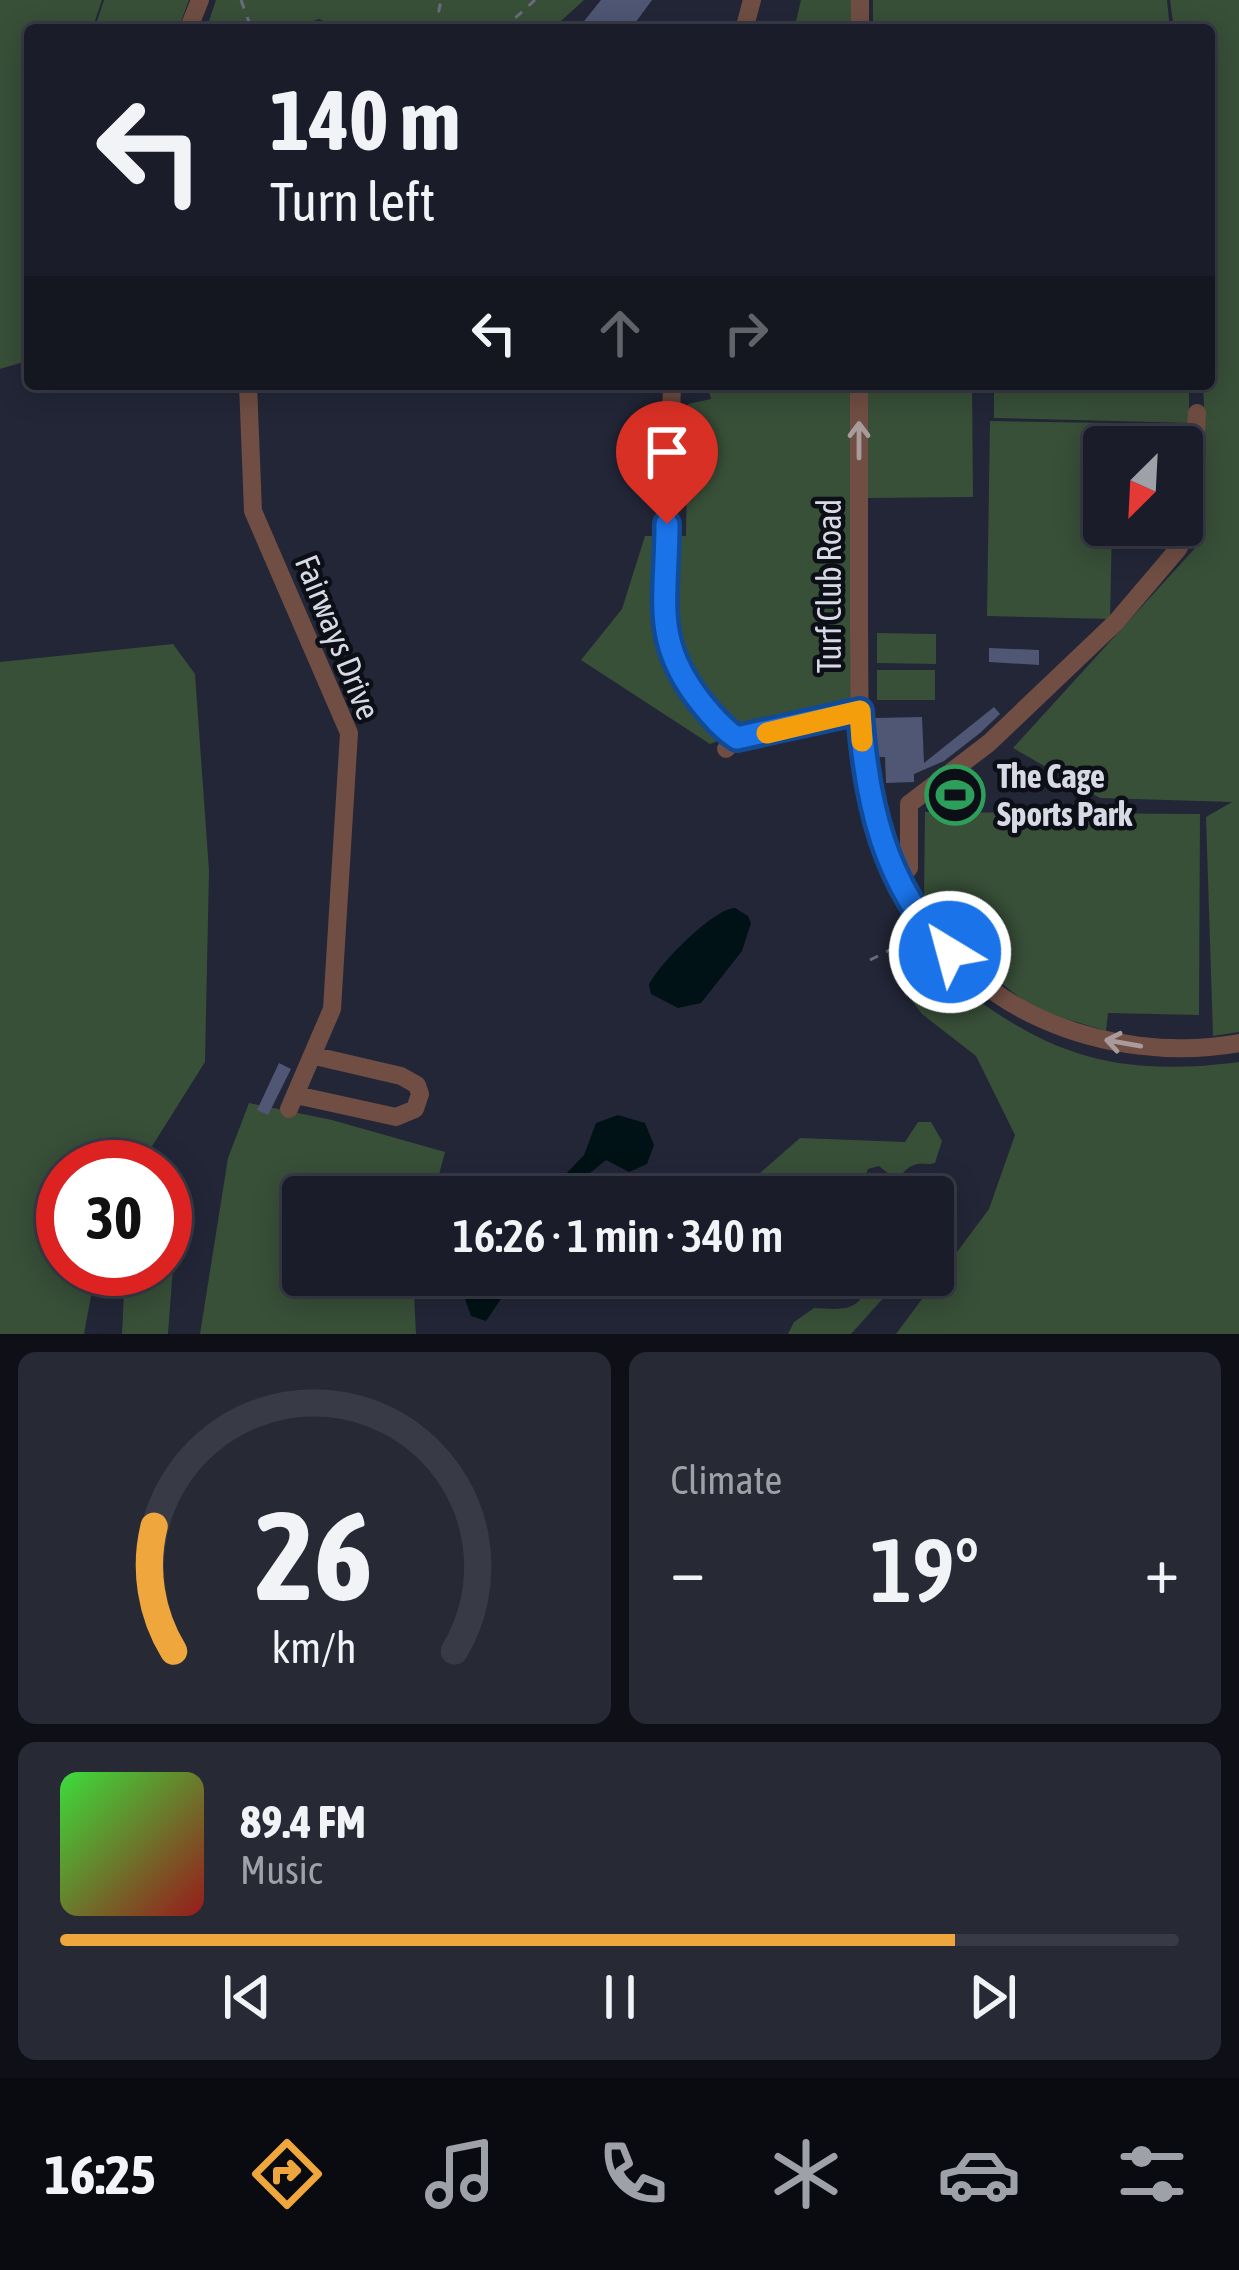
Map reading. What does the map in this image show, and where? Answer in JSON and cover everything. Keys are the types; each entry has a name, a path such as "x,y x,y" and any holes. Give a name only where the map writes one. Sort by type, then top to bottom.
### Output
{"street":[{"name":"Fairways Drive","path":"248,390 254,511 349,733 332,1009 292,1102 396,1117 412,1112 418,1101 417,1085 401,1076 315,1056"},
{"path":"672,390 664,633 673,664 731,744 860,711"},
{"name":"Turf Club Road","path":"859,390 860,711 870,809 899,879 928,931 1019,1010 1063,1029 1144,1046 1239,1043"},
{"path":"899,879 909,868 907,815 912,800 989,743 1116,622 1178,549 1191,521 1197,412"}],"path":[{"path":"509,24 535,0"},
{"path":"870,960 928,931"}],"green space":[{"path":"0,0 102,0 94,24 24,24 24,362 0,369"},
{"path":"104,0 189,0 180,24 96,24"},
{"path":"216,0 584,0 558,24 330,24 319,19 304,24 208,24"},
{"path":"801,0 854,0 852,24 795,24"},
{"path":"873,0 1167,0 1169,24 873,24"},
{"path":"1170,0 1239,0 1239,1032 1213,1036 1206,817 1232,802 1100,798 1013,748 1196,546 1203,546 1203,390 1215,390 1215,24 1173,24"},
{"path":"709,390 850,390 854,706 710,744 581,660 622,609 645,536 686,536 688,404 711,399"},
{"path":"866,390 972,390 973,497 867,498"},
{"path":"994,390 1189,390 1189,423 994,418"},
{"path":"990,421 1113,423 1083,426 1083,546 1112,546 1110,619 987,616"},
{"path":"877,633 936,634 936,664 877,663"},
{"path":"173,644 195,674 209,871 205,1062 156,1140 36,1140 36,1296 91,1296 84,1334 0,1334 0,662"},
{"path":"877,670 935,670 935,700 877,700"},
{"path":"925,812 1200,814 1199,1015 1108,1013 1106,1031 1034,1009 963,953 924,896"},
{"path":"918,954 994,1012 1065,1049 1142,1066 1239,1062 1239,1334 896,1334 924,1296 954,1296 954,1256 989,1209 1015,1135 976,1056 922,1014 896,980"},
{"path":"249,1103 332,1120 445,1152 439,1176 282,1176 282,1296 414,1296 416,1334 200,1334 228,1158"},
{"path":"918,1122 931,1122 942,1141 935,1163 911,1166 898,1176 879,1166 868,1169 865,1176 756,1176 800,1138 905,1142"},
{"path":"124,1296 171,1296 168,1334 122,1334"},
{"path":"862,1296 885,1296 851,1334 788,1334 794,1322 814,1308 844,1308"}],"shaded area":[{"path":"735,908 751,923 742,951 701,1003 678,1008 651,994 654,976 675,952 714,917"},
{"path":"618,1115 645,1123 654,1145 647,1164 629,1172 606,1160 588,1176 564,1176 584,1155 596,1123"},
{"path":"464,1296 503,1296 486,1321 471,1316"}],"building":[{"path":"601,0 652,0 634,24 582,24"},
{"path":"989,648 1039,650 1039,665 989,662"},
{"path":"994,707 1000,714 944,761 914,774 914,782 886,783 885,757 876,757 875,718 922,717 924,763"},
{"path":"279,1063 291,1069 268,1115 257,1110"}],"slow traffic":[{"path":"767,733 860,711 862,741"}],"place":[{"name":"The Cage Sports Park","path":"955,795"}],"route":[{"path":"667,524 664,633 673,664 732,737 757,736 860,711 866,787 878,833 928,931 950,952"}]}
